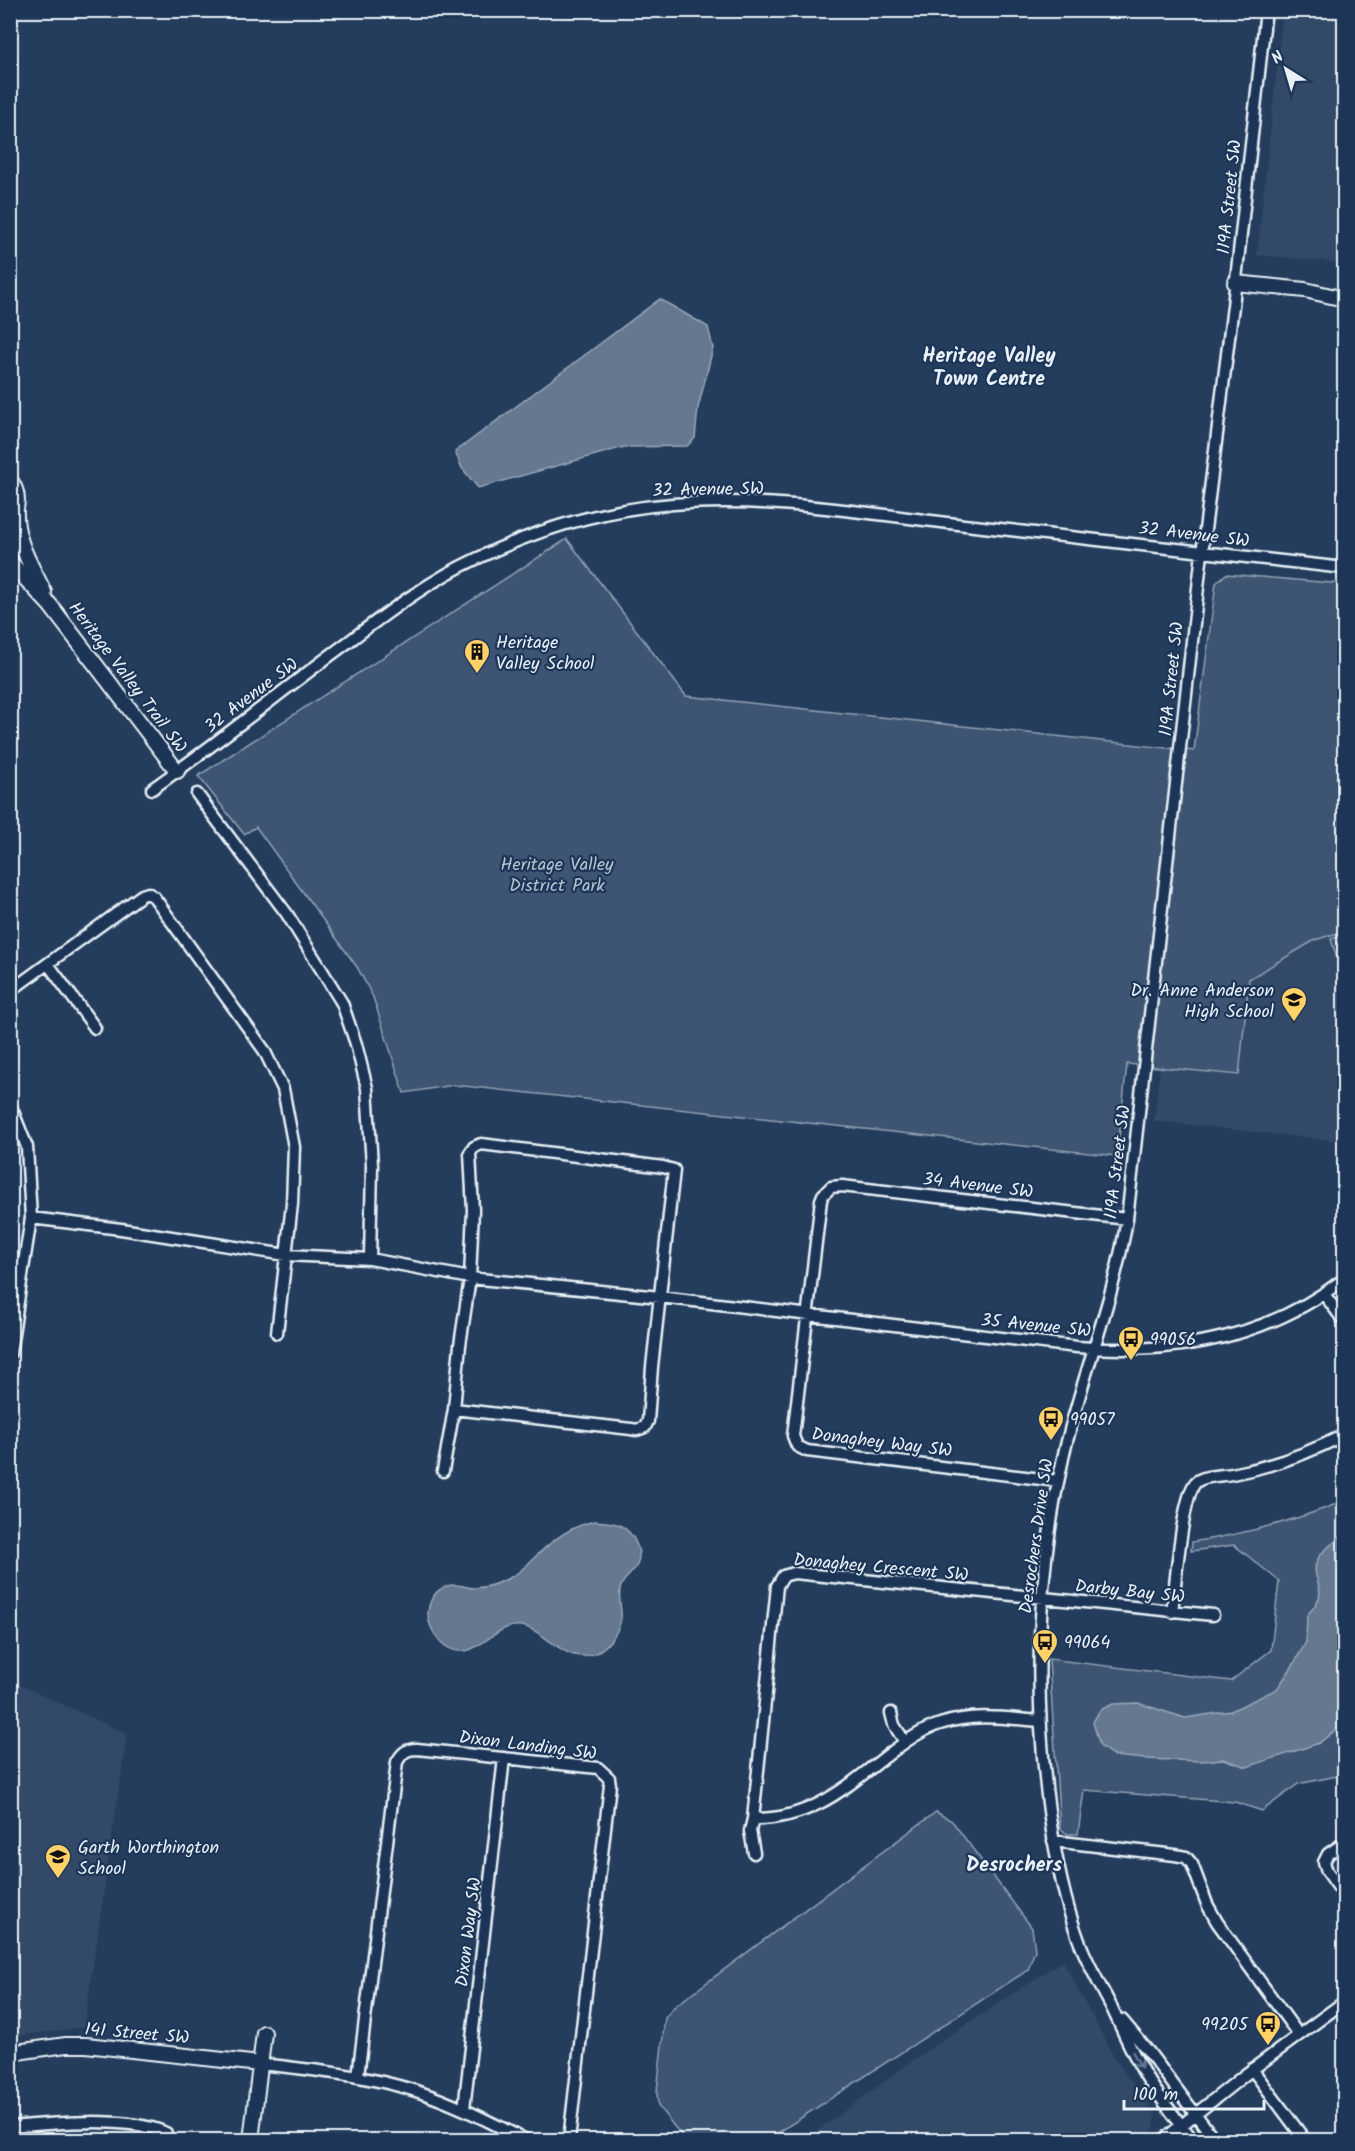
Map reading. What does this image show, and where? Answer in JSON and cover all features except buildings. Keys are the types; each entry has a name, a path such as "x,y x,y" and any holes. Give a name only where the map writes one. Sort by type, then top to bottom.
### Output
{"main road":[{"path":"1235,283 1305,291 1344,299"},
{"path":"1305,291 1344,290"},
{"name":"Heritage Valley Trail SW","path":"10,480 16,489 14,513 20,539 50,605"},
{"name":"Heritage Valley Trail SW","path":"10,562 50,605 177,771"},
{"path":"251,2140 264,2033"},
{"name":"141 Street SW","path":"10,2053 66,2045 86,2045 260,2064"}],"street":[{"name":"119A Street SW","path":"1093,1348 1119,1260 1127,1219 1266,10"},
{"name":"32 Avenue SW","path":"152,789 389,612 449,573 477,558 520,540 597,515 694,502 785,505 1344,568"},
{"path":"197,794 287,914 342,1003 356,1044 367,1088 372,1165 370,1259"},
{"path":"10,991 142,895 148,893 154,897 264,1050 283,1089 294,1147 292,1203 277,1333"},
{"path":"48,964 95,1028"},
{"path":"10,1104 27,1147 30,1218 10,1353"},
{"path":"443,1471 454,1409 460,1345 471,1278 473,1210 470,1153 474,1147 481,1144 674,1170 648,1421 645,1427 631,1429 454,1409"},
{"name":"34 Avenue SW","path":"808,1316 821,1200 831,1187 842,1186 1127,1219"},
{"name":"35 Avenue SW","path":"30,1218 121,1229 286,1255 370,1259 471,1278 660,1297 808,1316 1123,1350 1169,1348 1224,1337 1277,1319 1324,1294 1344,1279"},
{"path":"1324,1294 1344,1321"},
{"name":"Donaghey Way SW","path":"808,1316 793,1437 797,1446 802,1449 1058,1481"},
{"name":"Desrochers Drive SW","path":"1093,1348 1058,1481 1042,1599 1039,1721 1053,1841 1061,1880 1078,1938 1091,1969 1147,2077 1193,2140"},
{"path":"1172,1612 1185,1516 1190,1493 1195,1483 1204,1479 1245,1472 1293,1457 1344,1435"},
{"name":"Donaghey Crescent SW","path":"754,1853 750,1831 777,1586 783,1576 795,1573 1042,1599"},
{"name":"Darby Bay SW","path":"1042,1599 1213,1615"},
{"path":"891,1713 894,1725 906,1742"},
{"path":"753,1819 785,1817 819,1804 844,1789 906,1742 926,1730 950,1721 990,1716 1039,1721"},
{"name":"Dixon Landing SW","path":"358,2076 397,1762 405,1751 411,1749 598,1768 609,1778 610,1785 569,2140"},
{"name":"Dixon Way SW","path":"464,2109 504,1758"},
{"path":"1053,1841 1182,1856 1188,1859 1217,1922 1298,2034"},
{"path":"1344,1843 1328,1854 1324,1862 1327,1871 1344,1895"},
{"path":"1163,2140 1252,2069 1344,2002"},
{"name":"Desrochers Drive SW","path":"1111,2008 1148,2051 1215,2140"},
{"path":"260,2064 358,2076 416,2091 464,2109 526,2140"},
{"path":"1252,2069 1305,2140"},
{"path":"10,2127 55,2122 113,2124 156,2129 166,2133 167,2140"}],"shaded area":[{"path":"1283,11 1344,11 1344,263 1257,255"},
{"path":"660,299 708,327 713,348 698,408 695,438 687,446 624,447 478,488 462,468 455,452"},
{"name":"Dr. Anne Anderson High School","path":"1344,931 1344,1149 1338,1141 1154,1121 1160,1067 1239,1074 1249,979 1315,940"},
{"path":"595,1521 615,1524 626,1529 636,1543 639,1554 637,1565 621,1586 620,1624 614,1637 604,1647 586,1656 577,1656 562,1650 534,1630 514,1626 504,1629 466,1651 455,1651 444,1645 438,1638 431,1626 428,1613 433,1597 440,1589 450,1585 479,1588 504,1580 520,1572 543,1549 563,1534"},
{"path":"1344,1535 1344,1719 1341,1726 1319,1743 1247,1767 1223,1759 1203,1761 1114,1756 1100,1746 1093,1722 1100,1710 1113,1704 1138,1703 1185,1718 1231,1711 1277,1689 1306,1642 1307,1615 1319,1597 1320,1590 1315,1572 1319,1557"},
{"name":"Garth Worthington School","path":"11,1681 127,1734 84,2027 11,2037"},
{"path":"1063,1961 1115,2059 1155,2114 1154,2129 1139,2140 805,2140 926,2051"}],"green space":[{"name":"Heritage Valley District Park","path":"567,539 686,696 1194,751 1216,583 1226,574 1344,584 1344,931 1315,940 1249,979 1239,1075 1127,1064 1117,1156 454,1085 404,1093 373,997 357,967 256,827 244,834 198,776"},
{"path":"1344,935 1344,974 1342,975 1331,939"},
{"path":"1344,1501 1344,1769 1337,1776 1298,1784 1262,1811 1235,1802 1084,1790 1078,1834 1067,1834 1060,1828 1049,1659 1231,1681 1271,1650 1279,1581 1234,1545 1191,1551 1192,1542 1270,1526"},
{"path":"936,1812 952,1821 1032,1928 1035,1950 1028,1970 767,2140 685,2140 658,2106 657,2091 665,2018 674,2007"}],"place":[{"name":"Heritage Valley School","path":"477,675"},
{"name":"Dr. Anne Anderson High School","path":"1294,1023"},
{"name":"99056","path":"1131,1362"},
{"name":"99057","path":"1051,1442"},
{"name":"99064","path":"1045,1665"},
{"name":"Garth Worthington School","path":"58,1880"},
{"name":"99205","path":"1268,2047"}],"district":[{"name":"Heritage Valley Town Centre","path":"989,366"},
{"name":"Desrochers","path":"1014,1864"}]}
